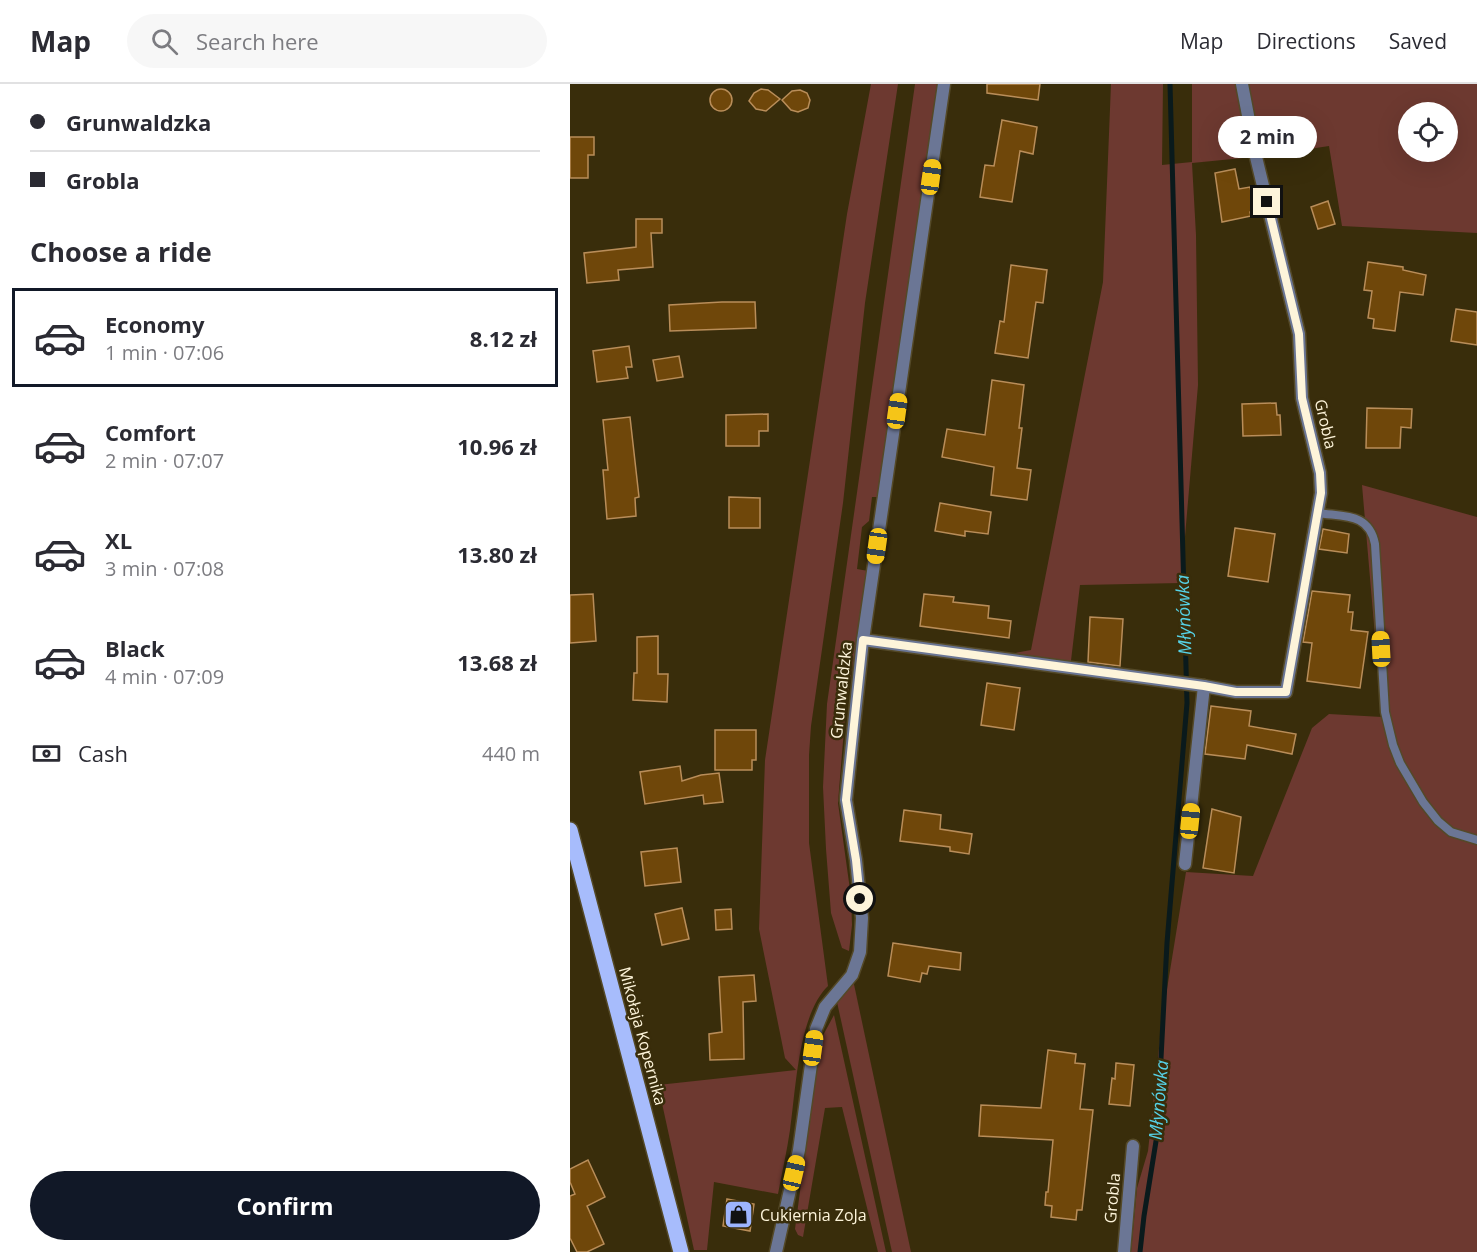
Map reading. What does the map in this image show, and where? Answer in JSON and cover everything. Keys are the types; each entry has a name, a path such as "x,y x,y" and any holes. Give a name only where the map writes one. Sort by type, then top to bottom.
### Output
{"main road":[{"name":"Mikołaja Kopernika","path":"570,830 681,1252"}],"street":[{"name":"Grunwaldzka","path":"776,1252 799,1150 816,1029 825,1007 852,975 860,952 862,918 856,860 846,800 863,640 945,84"},
{"name":"Grobla","path":"863,640 1236,692 1286,692 1318,513 1321,493 1320,473 1302,398 1299,334 1256,157 1242,84"},
{"path":"1185,864 1204,686"},
{"name":"Grobla","path":"1124,1252 1133,1146"}],"lane":[{"path":"1318,513 1349,517 1366,523 1370,528 1375,544 1385,712 1393,745 1400,763 1423,802 1438,821 1451,832 1477,840"}],"shaded area":[{"path":"871,84 898,84 865,303 843,503 811,726 809,755 809,843 828,986 810,1015 804,1034 789,1138 778,1194 714,1182 707,1250 694,1250 658,1085 796,1070 785,1058 759,929 765,760 847,214"},
{"path":"915,84 937,84 878,497 872,497 869,521 862,527 857,569 868,571 846,705 838,803 851,897 852,925 849,951 842,948 831,913 823,787 827,704"},
{"path":"1111,84 1163,84 1162,165 1192,162 1192,84 1237,84 1253,157 1192,163 1196,235 1198,385 1181,583 1080,585 1070,669 988,658 1031,650 1103,282"},
{"path":"1242,84 1477,84 1477,233 1342,226 1329,146 1256,157"},
{"path":"1362,485 1477,517 1477,1252 1131,1252 1137,1188 1148,1151 1162,1020 1186,872 1253,876 1312,728 1329,714 1382,717"},
{"path":"852,975 911,1252 892,1252 835,993"},
{"path":"834,1015 886,1252 878,1252 842,1107 825,1108 803,1237 798,1235 795,1229 820,1041"}],"building":[{"path":"987,84 1040,84 1038,100 987,93"},
{"path":"721,89 729,92 732,100 729,108 721,111 713,108 710,100 713,92"},
{"path":"761,89 768,90 780,99 766,111 756,109 749,101 754,93"},
{"path":"800,90 807,93 810,100 808,108 798,112 791,110 782,100 792,91"},
{"path":"1002,120 1037,127 1033,154 1020,151 1012,202 980,197 985,165 994,166"},
{"path":"570,137 594,137 594,155 588,155 588,178 570,178"},
{"path":"1235,169 1239,189 1250,187 1256,211 1250,212 1251,216 1222,222 1215,173"},
{"path":"1328,201 1335,224 1318,229 1311,207"},
{"path":"636,219 662,219 662,233 651,233 653,267 618,270 619,280 587,283 584,253 636,247"},
{"path":"1368,262 1403,267 1403,270 1426,275 1423,295 1400,292 1395,331 1373,328 1374,319 1368,318 1372,291 1364,290"},
{"path":"1011,265 1047,270 1043,303 1036,302 1028,358 995,353 1000,321 1004,322"},
{"path":"755,302 756,328 670,331 669,305"},
{"path":"1456,309 1477,312 1477,345 1451,341"},
{"path":"629,346 632,367 626,367 628,378 597,382 593,351"},
{"path":"679,356 683,377 657,381 653,360"},
{"path":"992,380 1024,385 1017,468 1031,470 1027,500 991,495 994,467 942,457 947,429 985,435"},
{"path":"1276,403 1277,415 1280,415 1281,435 1243,436 1242,404"},
{"path":"1367,408 1412,409 1411,428 1401,427 1400,448 1366,448"},
{"path":"768,414 768,431 759,431 759,446 726,446 726,415"},
{"path":"630,417 639,497 635,498 636,516 607,519 603,470 608,470 603,420"},
{"path":"729,497 760,498 760,528 729,528"},
{"path":"940,503 991,512 988,534 965,531 965,536 935,531"},
{"path":"1235,528 1275,534 1268,582 1228,576"},
{"path":"1323,529 1349,534 1347,553 1319,549"},
{"path":"1312,591 1350,595 1348,612 1353,612 1351,630 1368,632 1360,688 1307,681 1312,643 1303,642"},
{"path":"593,594 596,641 570,643 570,595"},
{"path":"924,594 954,597 953,602 989,606 988,618 1011,621 1009,638 920,626"},
{"path":"1090,617 1123,619 1120,666 1088,662"},
{"path":"658,636 658,674 668,674 667,702 633,700 634,673 637,673 637,637"},
{"path":"987,683 1020,688 1014,730 981,725"},
{"path":"1211,706 1251,711 1249,726 1296,734 1292,754 1247,745 1245,759 1205,754"},
{"path":"715,730 756,730 756,760 752,760 752,770 715,770"},
{"path":"680,766 682,781 701,775 719,773 723,802 704,804 703,795 645,804 640,772"},
{"path":"1212,809 1241,817 1234,873 1203,868"},
{"path":"904,810 941,815 940,829 972,834 969,854 950,851 950,847 900,841"},
{"path":"677,848 681,882 645,886 641,852"},
{"path":"682,908 689,939 662,945 655,914"},
{"path":"731,909 732,929 716,930 715,910"},
{"path":"893,943 961,953 960,970 929,966 927,974 922,973 920,982 888,976"},
{"path":"754,975 756,1001 743,1002 744,1059 710,1060 709,1034 722,1032 719,977"},
{"path":"1048,1050 1076,1054 1075,1063 1085,1064 1080,1109 1093,1110 1082,1210 1077,1210 1076,1220 1051,1217 1052,1206 1045,1205 1053,1140 979,1136 981,1105 1041,1108"},
{"path":"1116,1063 1134,1065 1130,1106 1109,1104"},
{"path":"588,1160 605,1197 587,1206 604,1244 587,1252 577,1252 570,1238 570,1196 575,1194 570,1182 570,1169"},
{"name":"Cukiernia ZoJa","path":"727,1199 754,1204 750,1231 723,1226"}],"waterway":[{"name":"Młynówka","path":"1140,1252 1157,1135 1167,943 1187,703 1170,84"}],"place":[{"name":"Cukiernia ZoJa","path":"739,1215"}],"route":[{"path":"860,899 846,800 863,640 1236,692 1286,692 1321,493 1320,473 1302,398 1299,334 1267,202"}]}
